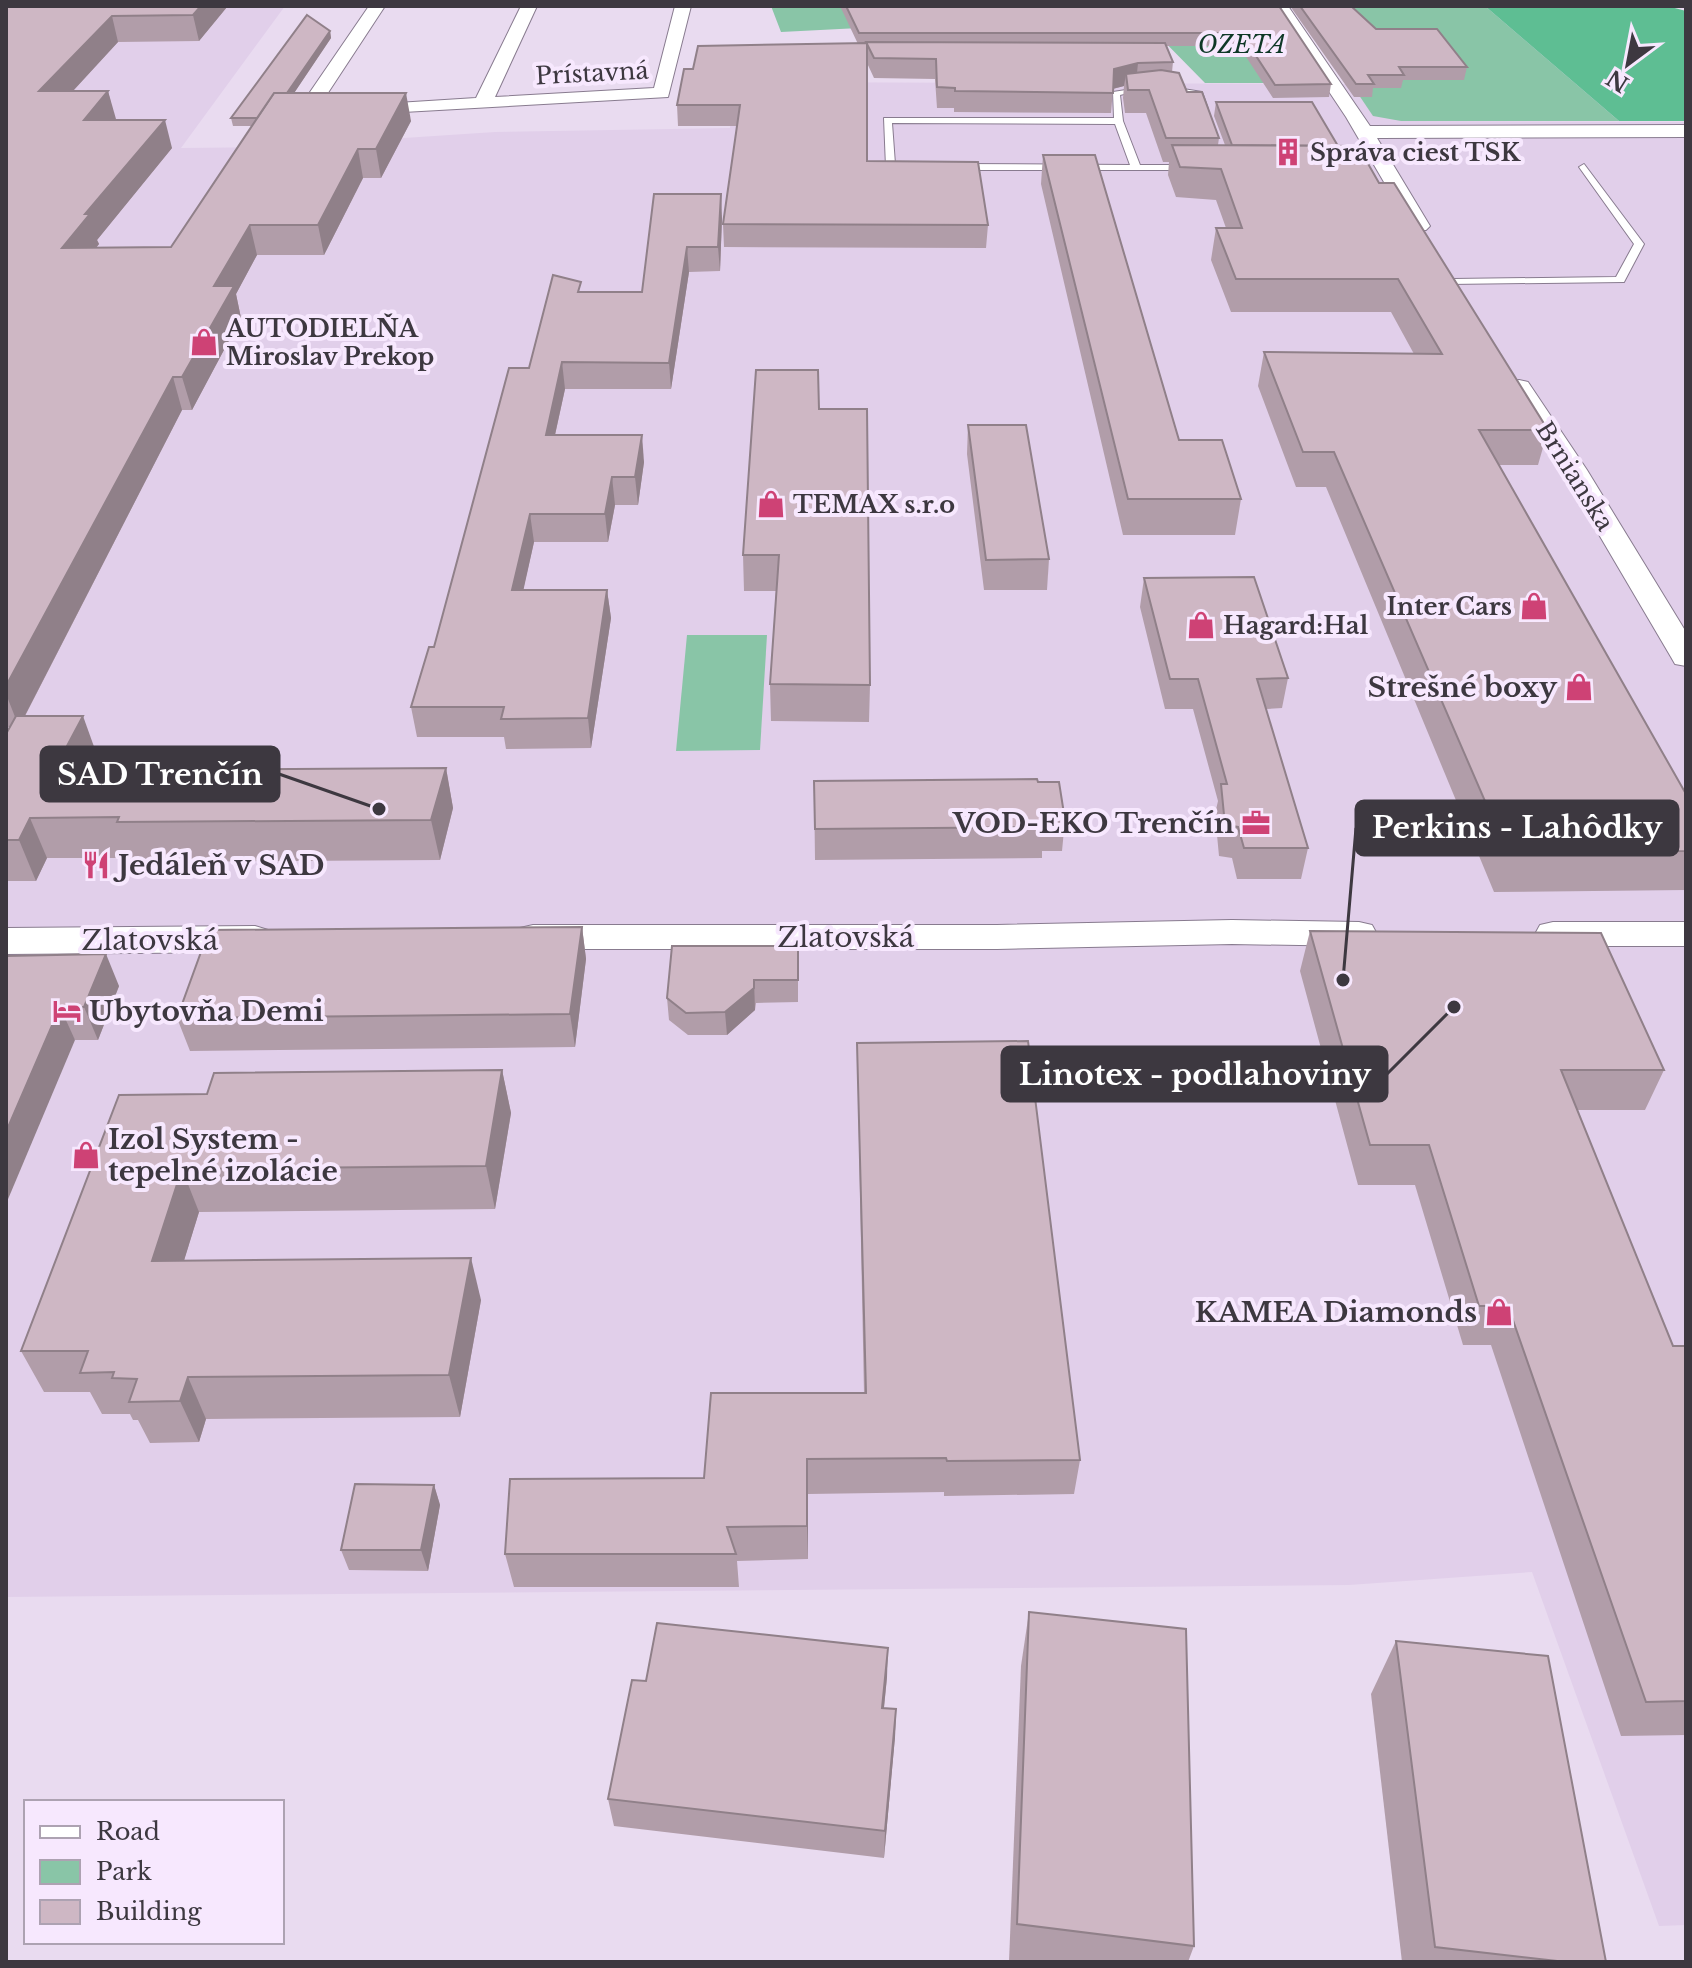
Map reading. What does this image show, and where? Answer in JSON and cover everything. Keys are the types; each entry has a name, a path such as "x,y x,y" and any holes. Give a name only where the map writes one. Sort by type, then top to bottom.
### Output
{"street":[{"name":"Prístavná","path":"377,6 304,114 662,93 680,53 683,6"},
{"name":"Prístavná","path":"483,104 529,6"},
{"path":"1280,6 1363,132 1378,169 1469,308"},
{"path":"1363,132 1686,131"},
{"name":"Brnianska","path":"1509,371 1574,470 1686,657"},
{"name":"Zlatovská","path":"496,937 997,937 1232,932 1390,935"},
{"path":"1517,935 1686,934"},
{"name":"Zlatovská","path":"6,941 292,939"}],"lane":[{"path":"1136,168 1119,121 1116,94 1129,89 1172,89 1199,94 1210,124"},
{"path":"921,167 891,167 887,120 1119,121"},
{"path":"952,167 1196,168"},
{"path":"1453,282 1620,280 1639,244 1584,167"}],"shaded area":[{"path":"285,6 181,148 267,147 495,132 730,128 732,82 1352,84 1401,121 1686,122 1686,1925 1659,1926 1532,1572 1349,1585 6,1597 6,8"}],"green space":[{"name":"OZETA","path":"771,6 1271,6 1322,83 1205,83 1147,24 1016,20 781,32"},
{"path":"1299,6 1485,6 1619,121 1401,121 1373,116"},
{"path":"1485,6 1667,6 1686,11 1686,121 1619,121"},
{"path":"687,635 767,635 760,750 676,751"}],"building":[{"path":"6,6 201,6 193,15 112,16 39,91 108,91 84,120 165,120 85,214 90,214 62,248 171,247 274,93 406,93 376,149 358,149 318,225 250,225 214,286 234,286 182,377 173,377 6,686"},
{"name":"OZETA","path":"846,6 1279,6 1331,84 1275,85 1241,33 859,33"},
{"path":"1300,6 1351,6 1376,29 1437,29 1467,67 1399,67 1404,75 1368,75 1374,84 1356,84"},
{"path":"307,15 330,31 287,93 274,93 257,118 231,118"},
{"path":"866,42 1165,43 1173,62 1138,63 1114,69 1113,93 955,91 955,88 937,87 936,59 874,58"},
{"path":"867,43 867,161 978,162 988,225 723,224 740,105 677,105 684,69 693,69 698,46"},
{"path":"1161,70 1179,73 1187,92 1202,92 1219,138 1166,138 1149,90 1128,90 1126,74"},
{"path":"1216,102 1312,102 1338,146 1232,145"},
{"path":"1172,145 1358,146 1379,183 1394,183 1548,430 1479,430 1686,794 1686,851 1507,852 1334,452 1303,452 1264,352 1442,354 1398,279 1236,279 1216,228 1242,228 1221,169 1180,167"},
{"path":"1043,155 1095,155 1179,440 1222,440 1241,499 1128,499"},
{"path":"654,194 721,194 718,247 687,247 669,363 562,362 546,435 642,435 635,477 612,477 605,514 530,514 512,590 607,590 588,718 501,719 504,707 411,707 429,647 434,647 509,368 529,368 553,275 581,282 578,292 642,292"},
{"path":"756,370 818,370 819,409 867,409 870,685 770,684 779,555 743,555"},
{"path":"968,425 1026,425 1049,559 986,560"},
{"path":"1254,577 1288,678 1257,679 1308,848 1244,848 1238,827 1225,825 1221,784 1227,784 1198,679 1170,679 1144,578"},
{"path":"16,716 83,716 52,774 139,774 141,770 446,768 431,820 117,822 119,817 30,818 19,840 6,840 6,734"},
{"path":"1037,779 1038,782 1059,782 1065,820 1044,820 1045,827 815,829 814,781"},
{"path":"582,927 570,1014 177,1018 209,930"},
{"path":"1310,931 1601,933 1664,1070 1561,1070 1673,1346 1686,1346 1686,1701 1646,1702 1508,1306 1479,1306 1429,1145 1370,1145"},
{"path":"672,946 798,946 798,980 754,980 754,988 725,1012 686,1013 667,998"},
{"path":"106,954 84,1007 60,1007 6,1132 6,956"},
{"path":"1028,1041 1080,1460 807,1459 807,1526 727,1527 736,1554 505,1554 510,1479 704,1478 711,1393 866,1393 857,1043"},
{"path":"502,1070 486,1166 182,1169 152,1261 471,1258 449,1375 188,1377 180,1401 129,1402 137,1379 112,1378 114,1372 80,1373 88,1351 21,1351 119,1095 207,1094 214,1073"},
{"path":"355,1484 434,1485 421,1550 341,1550"},
{"path":"1029,1612 1186,1629 1194,1946 1017,1924"},
{"path":"657,1623 888,1648 882,1708 896,1709 885,1831 608,1799 632,1680 646,1681"},
{"path":"1396,1641 1548,1656 1606,1962 1566,1962 1435,1947"}],"place":[{"name":"Správa ciest TSK","path":"1288,152"},
{"name":"AUTODIELŇA Miroslav Prekop","path":"204,342"},
{"name":"TEMAX s.r.o","path":"771,504"},
{"name":"Inter Cars","path":"1534,606"},
{"name":"Hagard:Hal","path":"1201,625"},
{"name":"Strešné boxy","path":"1579,687"},
{"name":"SAD Trenčín","path":"379,809"},
{"name":"VOD-EKO Trenčín","path":"1256,823"},
{"name":"Jedáleň v SAD","path":"96,865"},
{"name":"Perkins - Lahôdky","path":"1343,980"},
{"name":"Linotex - podlahoviny","path":"1454,1007"},
{"name":"Ubytovňa Demi","path":"67,1011"},
{"name":"Izol System - tepelné izolácie","path":"86,1155"},
{"name":"KAMEA Diamonds","path":"1499,1312"}]}
